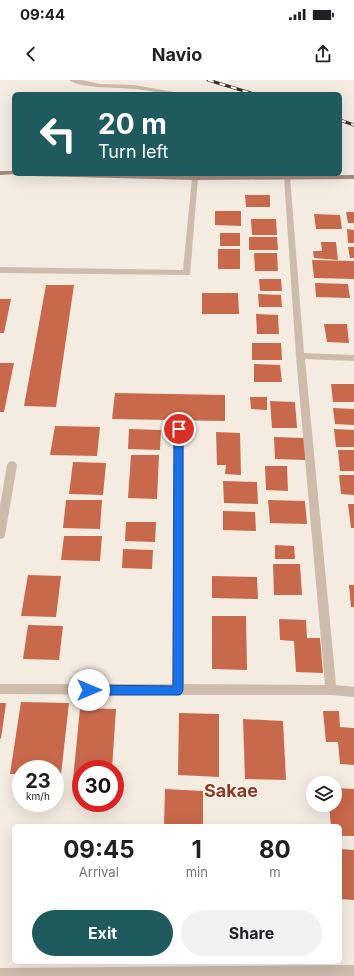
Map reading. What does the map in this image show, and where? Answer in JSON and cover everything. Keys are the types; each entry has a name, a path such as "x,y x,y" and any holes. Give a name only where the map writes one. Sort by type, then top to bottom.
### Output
{"street":[{"path":"72,80 100,86 134,88 161,92"},
{"path":"0,173 12,174"},
{"path":"114,176 195,178 306,176"},
{"path":"340,176 354,177"},
{"path":"287,177 300,356 331,690"},
{"path":"0,270 187,273 195,178"},
{"path":"300,356 354,358"},
{"path":"178,690 179,429"},
{"path":"0,535 12,465"},
{"path":"0,689 331,690 354,692"},
{"path":"0,975 354,972"}],"building":[{"path":"245,195 270,195 270,207 246,207"},
{"path":"215,211 241,211 241,226 215,225"},
{"path":"346,212 354,212 354,223 348,223"},
{"path":"314,214 340,215 342,229 316,229"},
{"path":"251,219 276,219 277,235 252,235"},
{"path":"347,229 354,230 354,243 348,243"},
{"path":"220,233 240,233 240,246 220,246"},
{"path":"249,237 277,237 278,250 249,250"},
{"path":"321,242 336,242 338,260 314,258 313,251 322,251"},
{"path":"348,247 354,247 354,258 350,258"},
{"path":"218,249 240,249 240,269 218,269"},
{"path":"254,253 277,253 278,271 255,271"},
{"path":"312,260 354,261 354,279 314,278"},
{"path":"259,279 281,279 282,291 260,291"},
{"path":"315,283 348,284 350,298 316,297"},
{"path":"46,285 74,285 56,407 24,406"},
{"path":"202,293 238,293 239,314 202,314"},
{"path":"258,294 281,295 282,307 259,307"},
{"path":"0,299 11,299 4,333 0,333"},
{"path":"256,314 278,315 279,334 257,334"},
{"path":"324,324 347,324 349,343 327,342"},
{"path":"252,343 281,343 282,360 252,360"},
{"path":"0,363 14,363 4,412 0,412"},
{"path":"254,364 280,365 282,382 254,382"},
{"path":"331,384 354,384 354,402 333,402"},
{"path":"115,393 225,395 225,421 112,419"},
{"path":"250,397 267,397 267,410 251,409"},
{"path":"270,401 295,402 297,428 272,428"},
{"path":"333,408 354,409 354,425 335,424"},
{"path":"55,426 100,427 97,456 50,455"},
{"path":"129,429 161,430 160,450 128,449"},
{"path":"334,429 354,430 354,447 336,447"},
{"path":"216,432 240,433 241,475 225,474 226,465 217,465"},
{"path":"274,437 304,438 306,460 275,459"},
{"path":"338,450 354,450 354,471 340,471"},
{"path":"131,455 159,455 157,499 128,498"},
{"path":"73,462 106,463 103,495 69,494"},
{"path":"265,466 287,466 288,491 266,490"},
{"path":"339,475 354,475 354,495 341,494"},
{"path":"223,481 257,482 258,504 224,503"},
{"path":"66,500 102,500 100,529 63,528"},
{"path":"268,500 305,501 307,524 270,523"},
{"path":"348,504 354,504 354,528 351,528"},
{"path":"223,511 255,512 256,531 223,530"},
{"path":"126,522 156,522 155,542 125,541"},
{"path":"64,536 102,536 100,561 61,560"},
{"path":"275,545 294,546 295,559 275,559"},
{"path":"123,549 153,550 152,569 122,568"},
{"path":"273,564 300,564 302,595 274,595"},
{"path":"28,575 61,576 56,617 21,616"},
{"path":"212,576 257,577 258,599 212,598"},
{"path":"349,585 354,585 354,607 351,607"},
{"path":"212,616 246,616 247,670 212,669"},
{"path":"279,619 306,620 307,638 320,638 323,673 296,672 294,641 280,640"},
{"path":"28,625 63,626 59,660 23,659"},
{"path":"21,702 69,703 63,760 12,760"},
{"path":"0,703 6,703 1,739 0,738"},
{"path":"80,708 116,709 113,760 75,760"},
{"path":"323,711 339,711 340,727 354,728 354,765 340,764 338,742 326,742"},
{"path":"179,713 219,714 219,777 178,775"},
{"path":"243,719 283,721 286,780 245,779"},
{"path":"12,761 12,774 10,774"},
{"path":"342,788 354,789 354,836 342,836 342,824 331,824 330,812 342,812"},
{"path":"165,789 203,791 203,824 164,824"},
{"path":"342,849 354,850 354,900 342,899"}],"railway":[{"path":"208,80 247,92"},
{"path":"342,121 354,125"}],"district":[{"name":"Sakae","path":"231,790"}],"route":[{"path":"89,690 178,690 179,429"}]}
